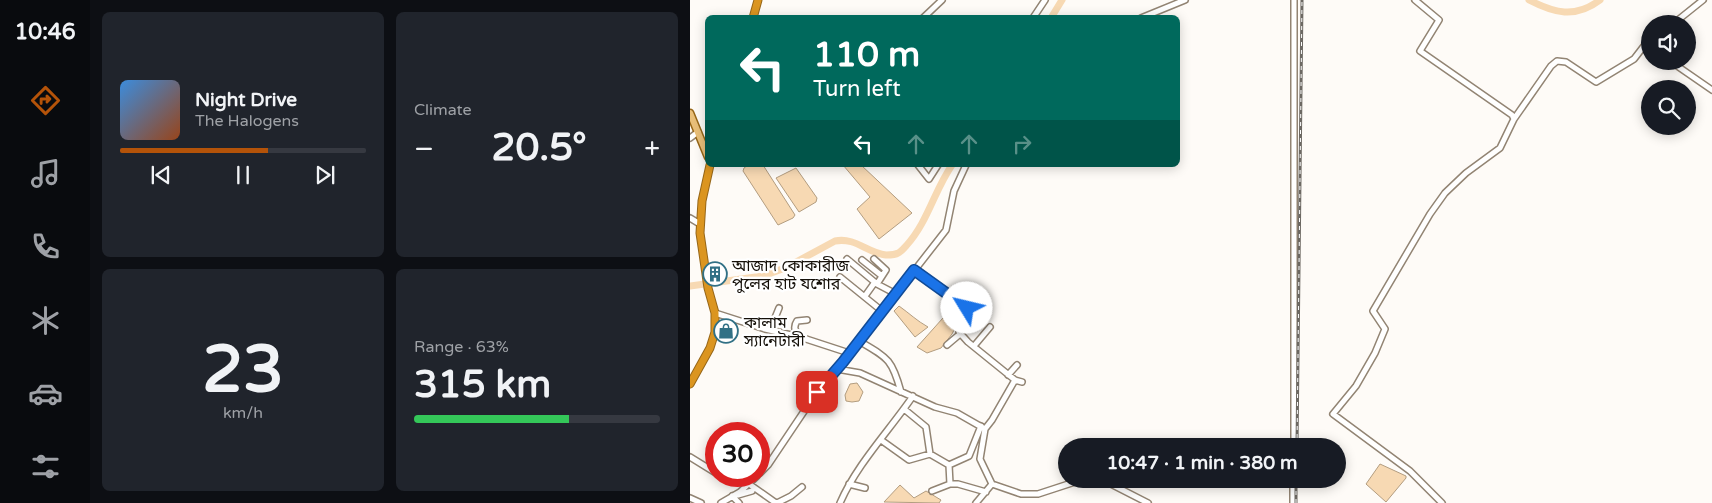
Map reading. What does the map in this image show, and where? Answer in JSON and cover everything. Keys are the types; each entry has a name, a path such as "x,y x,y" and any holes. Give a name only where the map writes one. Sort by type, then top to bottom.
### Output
{"highway":[{"path":"754,15 758,0"},
{"path":"690,384 714,338 715,332 715,313 708,288 700,224 702,201 710,167"}],"main road":[{"path":"690,114 705,150"}],"street":[{"path":"926,15 942,0"},
{"path":"1035,15 1044,0"},
{"path":"1148,15 1185,0"},
{"path":"1294,0 1294,438"},
{"path":"1415,0 1439,20 1420,50 1512,115 1514,119"},
{"path":"1684,15 1703,0"},
{"path":"1442,503 1410,471 1333,414 1356,386 1375,353 1385,329 1373,311 1430,214 1445,193 1466,173 1500,148 1514,119 1551,66 1557,61 1566,62 1596,82 1634,59 1641,50"},
{"path":"1683,70 1712,90"},
{"path":"690,138 698,132"},
{"path":"920,167 929,179 937,167"},
{"path":"770,462 817,392 860,341 946,230 954,191 965,167"},
{"path":"690,218 700,224"},
{"path":"847,259 876,283 896,294"},
{"path":"864,296 886,270 874,259"},
{"path":"862,260 882,276"},
{"path":"914,270 967,308 968,312 958,332 1014,380 1022,382"},
{"path":"840,277 882,311"},
{"path":"770,330 779,308"},
{"path":"715,313 849,353"},
{"path":"800,337 795,331 794,325 797,321 807,320"},
{"path":"974,346 990,328"},
{"path":"947,345 960,334"},
{"path":"860,341 883,356 891,364 901,392"},
{"path":"1008,375 1017,365"},
{"path":"837,369 860,373 935,407 957,414 983,428"},
{"path":"949,465 969,456 983,428 992,420 1014,380"},
{"path":"840,503 850,484 913,396"},
{"path":"904,409 926,427 930,454"},
{"path":"983,428 980,459 992,484 1021,494 1038,494 1084,479 1101,479 1148,503"},
{"path":"881,440 909,460 930,454 949,465"},
{"path":"690,457 705,466"},
{"path":"949,465 950,484"},
{"path":"850,484 865,488"},
{"path":"932,491 950,484 958,484 986,492"},
{"path":"976,503 992,484"},
{"path":"720,503 745,487"},
{"path":"732,496 752,492 750,487"},
{"path":"753,487 776,503 802,487"},
{"path":"1293,488 1293,503"},
{"path":"732,496 739,503"},
{"path":"690,498 701,503"}],"shaded area":[{"path":"764,167 795,215 793,218 778,225 743,171 744,168"},
{"path":"845,167 863,167 912,213 879,239 857,209 870,197"},
{"path":"796,168 817,198 816,202 799,212 776,178"},
{"path":"899,306 928,327 915,337 894,311"},
{"path":"951,309 964,310 952,334 941,348 927,353 917,347"},
{"path":"857,383 863,392 859,401 846,401 845,395 850,384"},
{"path":"1380,464 1406,476 1386,502 1366,484"},
{"path":"900,485 914,498 926,491 941,500 939,503 884,502"}],"waterway":[{"path":"1053,15 1062,0"},
{"path":"1529,0 1547,8 1564,12 1582,10 1600,0"},
{"path":"690,286 763,276 785,268 835,241 849,241 879,254 897,254 914,237 951,167"}],"railway":[{"path":"1297,438 1302,0"},
{"path":"1296,488 1296,503"}],"place":[{"name":"আজাদ কোকারীজ পুলের হাট যশোর","path":"715,274"},
{"name":"কালাম স্যানেটারী","path":"726,331"}],"route":[{"path":"817,392 863,337 914,270 967,308"}]}
